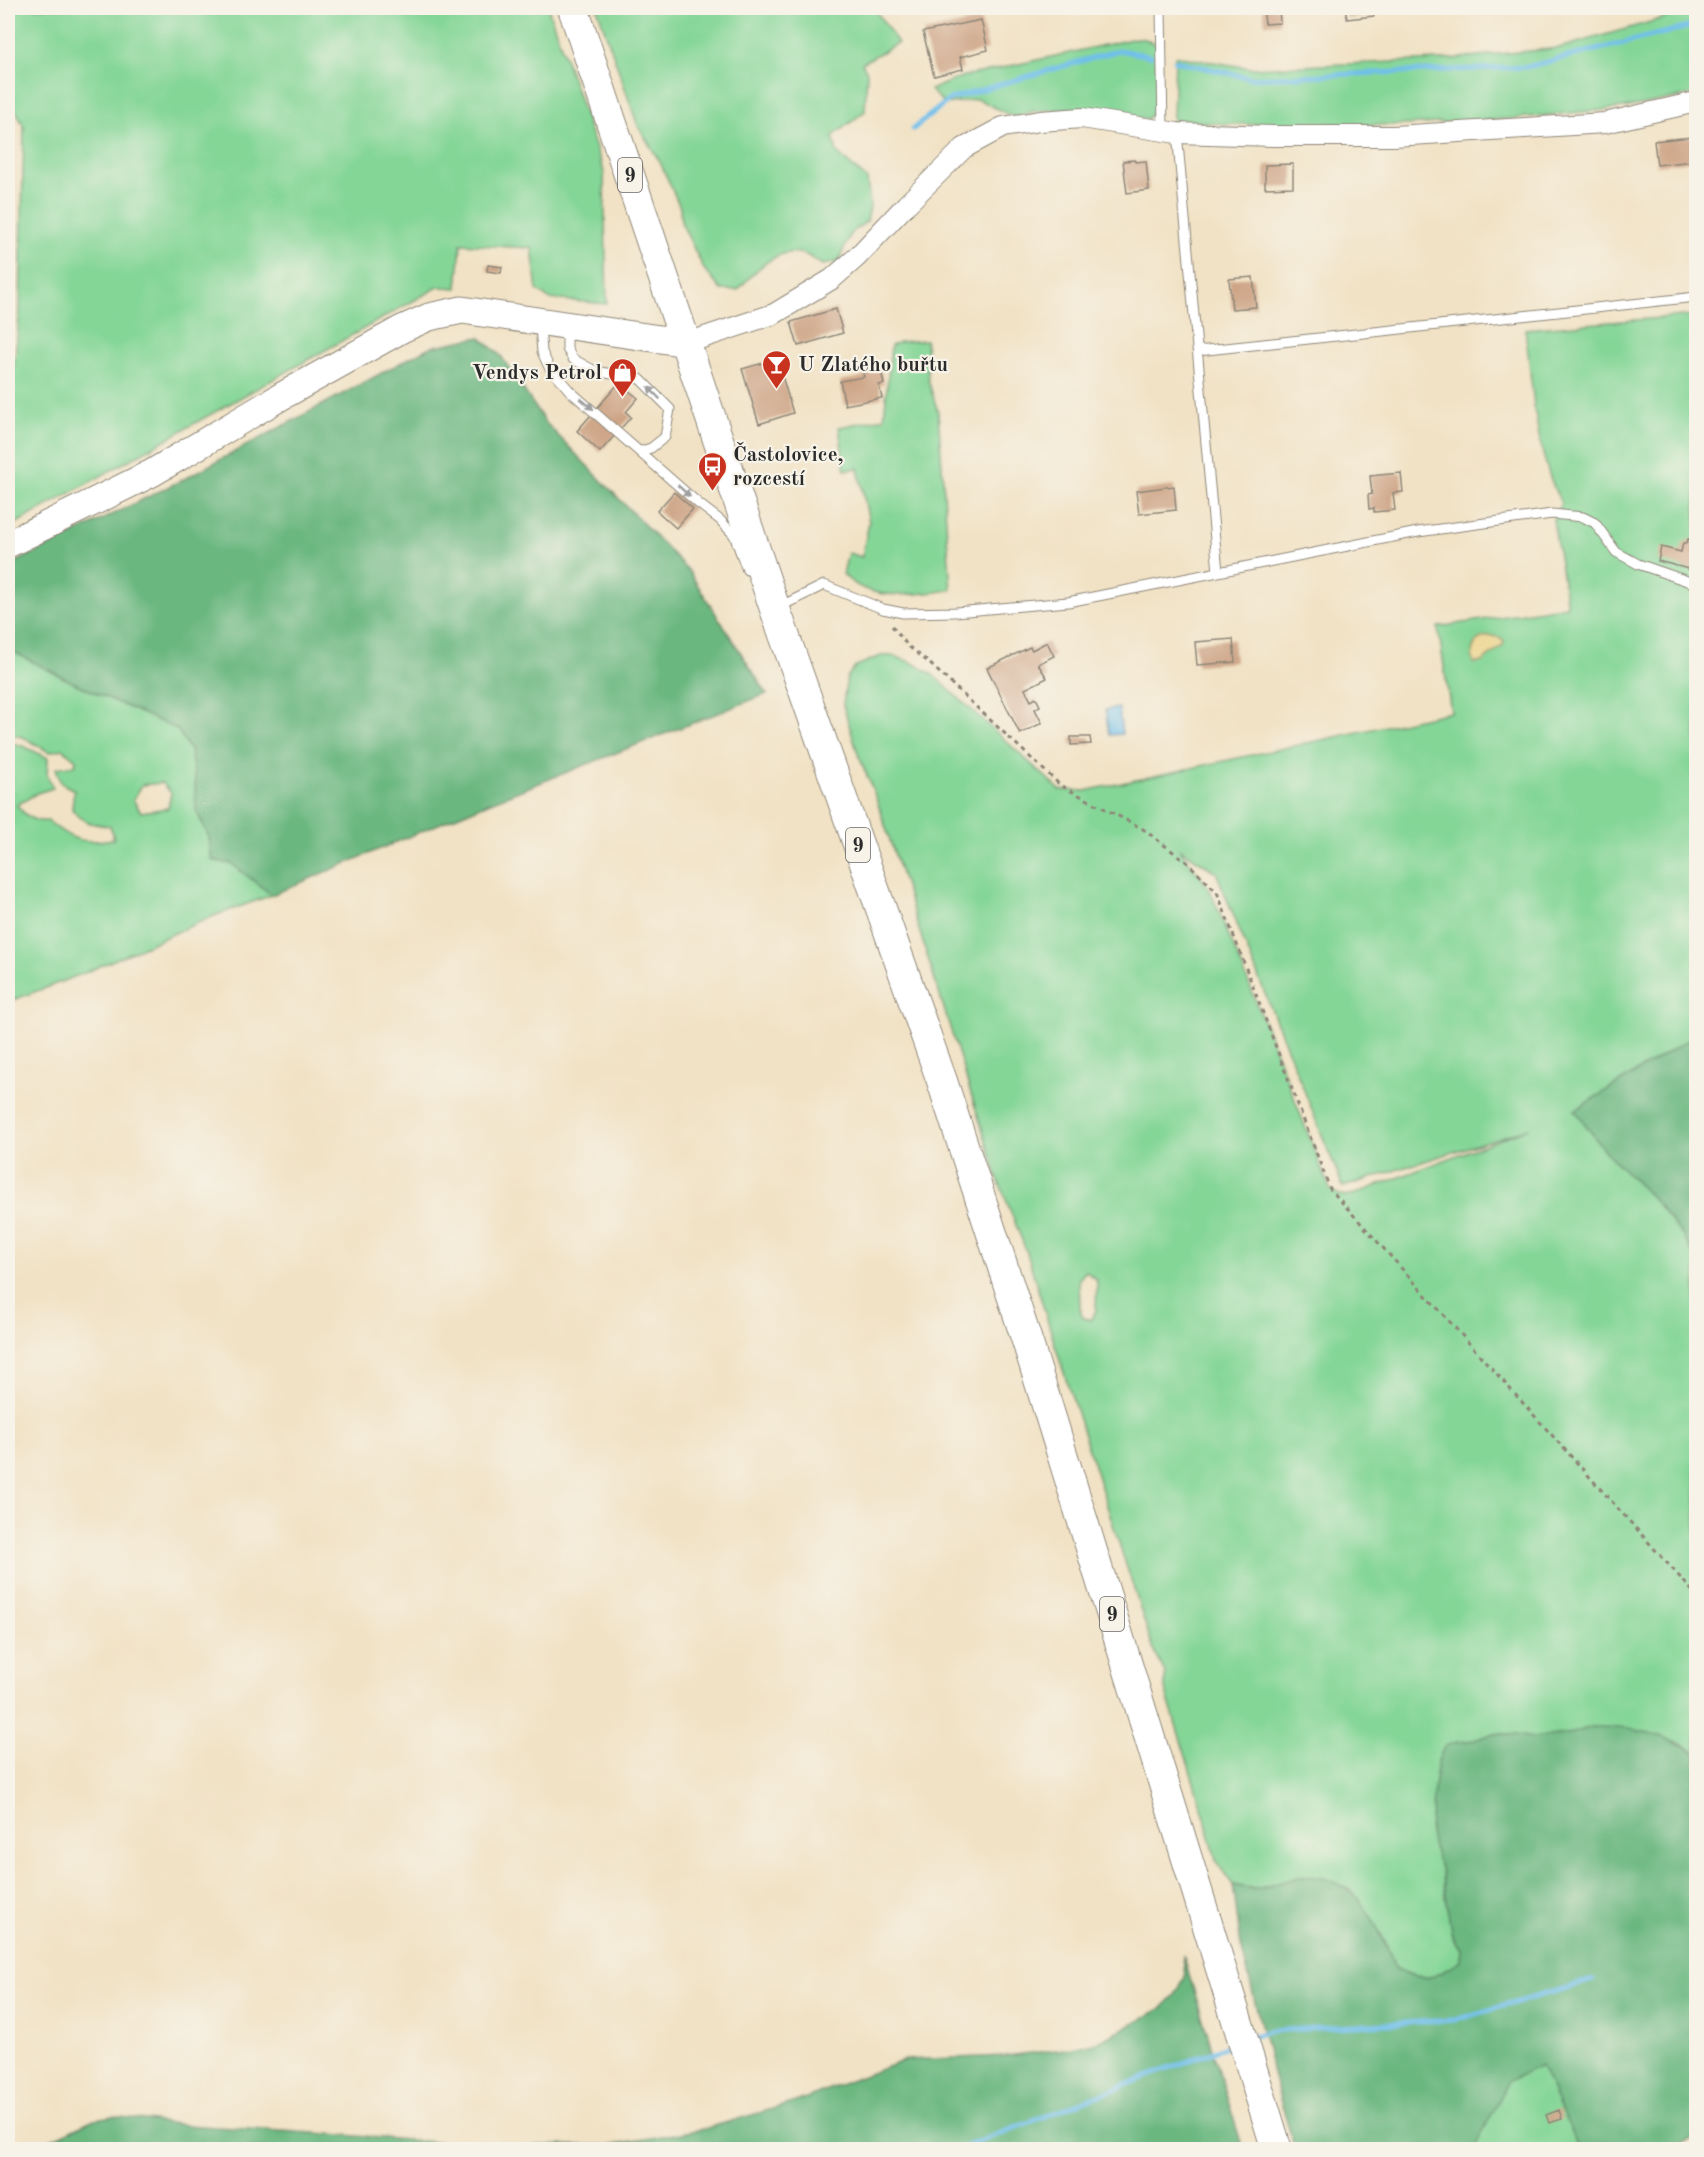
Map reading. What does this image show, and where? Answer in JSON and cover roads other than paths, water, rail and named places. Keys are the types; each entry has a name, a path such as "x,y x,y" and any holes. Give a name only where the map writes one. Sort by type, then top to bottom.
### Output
{"main road":[{"name":"9","path":"573,8 687,343 774,621 854,831 942,1081 1029,1347 1277,2150"}],"street":[{"path":"8,544 152,473 282,396 402,329 429,317 462,310 687,343 774,314 832,279 857,257 964,148 1003,127 1082,118 1170,132 1273,136 1418,135 1605,123 1696,102"}],"lane":[{"path":"1161,8 1170,132 1198,351 1218,572"},
{"path":"1198,351 1696,297"},
{"path":"540,322 542,352 549,367 570,391 720,520 734,536 750,578"},
{"path":"568,325 567,349 573,359 595,370 640,379 670,409 665,437 651,448 641,451"},
{"path":"774,621 824,585 883,609 903,613 956,612 1068,602 1418,532 1552,513 1583,517 1595,523 1616,552 1638,564 1696,584"}],"water":[{"path":"1119,708 1122,734 1109,735 1105,710"}],"waterway":[{"path":"1175,61 1250,78 1527,67 1696,25"},
{"path":"913,129 950,99 1119,50 1151,56"},
{"path":"1252,2037 1269,2031 1455,2020 1594,1980"},
{"path":"957,2150 1235,2043"}],"place":[{"name":"U Zlatého buřtu","path":"777,390"},
{"name":"Vendys Petrol","path":"623,398"},
{"name":"Častolovice, rozcestí","path":"712,492"}]}
